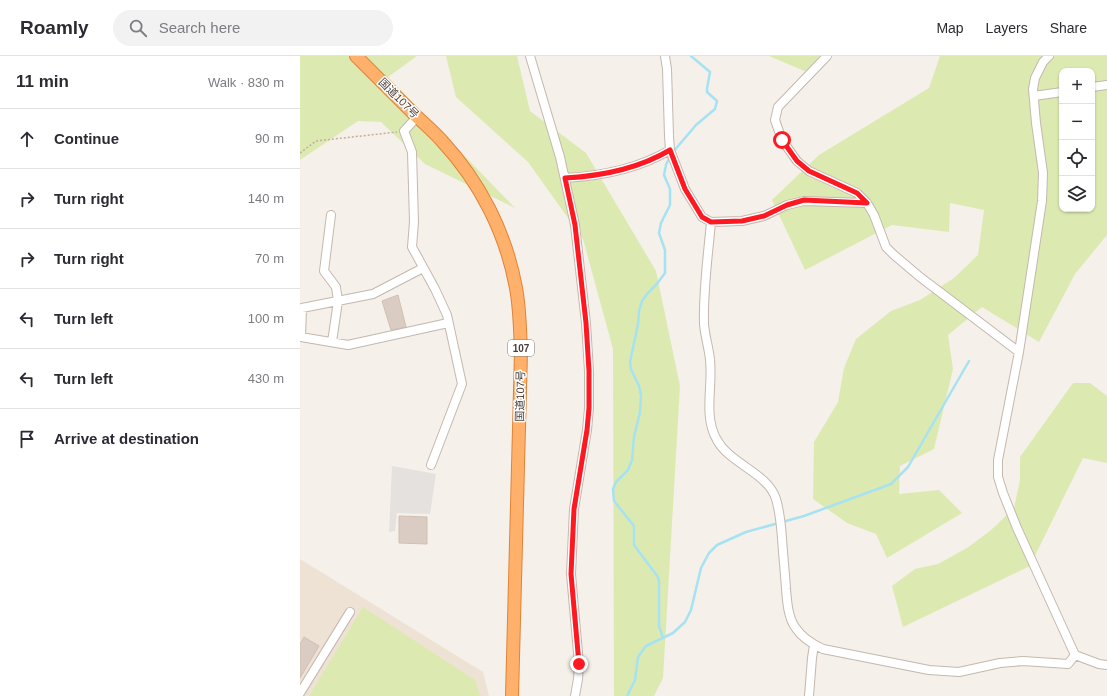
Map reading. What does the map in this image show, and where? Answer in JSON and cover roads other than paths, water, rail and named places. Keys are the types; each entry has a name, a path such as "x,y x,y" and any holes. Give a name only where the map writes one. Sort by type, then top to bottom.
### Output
{"highway":[{"name":"国道107号","path":"356,56 442,140 457,159 483,197 504,241 512,265 517,290 521,352 512,696"}],"street":[{"path":"530,56 565,178 575,225 586,323 589,371 589,408 587,430 574,509 571,574 579,664 578,679 574,696"},
{"path":"665,56 667,70 670,150 685,189 702,217 711,222 742,221 764,216 787,205 804,200 867,203"},
{"path":"827,56 778,107 775,120 782,140 797,161 809,171 857,193 867,203 874,215 886,247 894,255 920,277 1019,352"},
{"path":"1049,56 1035,78 1033,89 1043,173 1042,201 1019,352 998,460 998,477 1017,528 1075,654 1099,664 1107,665"},
{"path":"1095,87 1107,85"},
{"path":"1034,96 1059,92"},
{"path":"417,117 404,131 412,152 414,222 412,247 435,289 447,315 462,384 431,465"},
{"path":"565,178 615,172 643,164 670,150"},
{"path":"331,215 324,270 336,287 338,301 332,342"},
{"path":"711,222 705,292 704,325 710,360 710,421 712,431 718,442 727,452 761,479 772,490 776,499 780,517 787,598 790,612 794,626 804,638 814,645 824,649 929,670 959,672 1000,663 1023,661 1068,664 1075,654"},
{"path":"423,268 373,294 302,308 302,337 348,345 448,323"},
{"path":"300,693 350,612"},
{"path":"809,696 814,645"}],"waterway":[{"path":"673,152 696,125 715,109 717,101 707,92 710,72 691,56"},
{"path":"663,638 659,626 658,577 634,545 634,526 614,501 613,489 616,482 628,470 632,460 634,437 640,412 641,396 639,386 631,369 630,362 638,324 639,311 642,301 665,273 665,250 659,233 661,223 670,205 670,189 664,175 670,156"},
{"path":"627,696 635,680 638,657 646,646 673,633 685,622 691,610 701,568 709,553 717,545 746,532 804,516 891,484 908,467 969,361"}]}
